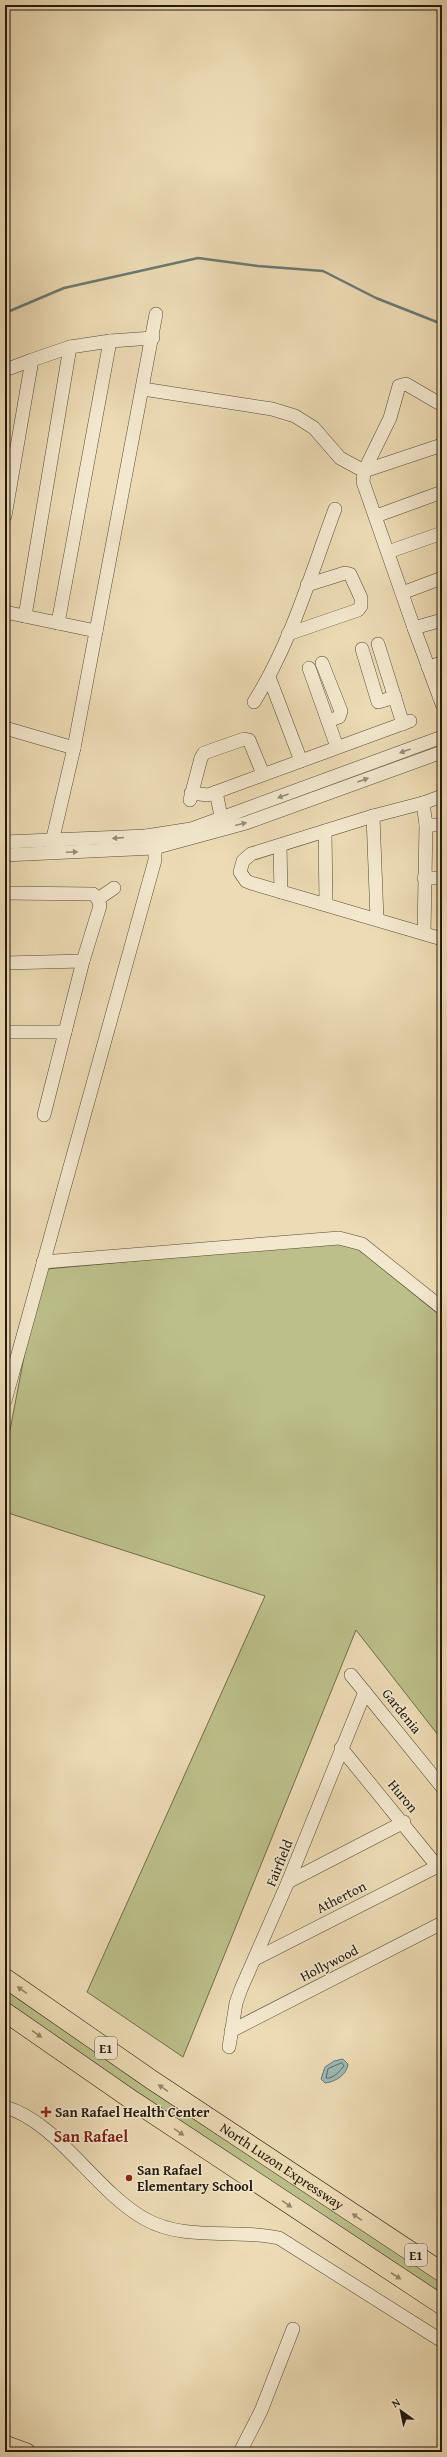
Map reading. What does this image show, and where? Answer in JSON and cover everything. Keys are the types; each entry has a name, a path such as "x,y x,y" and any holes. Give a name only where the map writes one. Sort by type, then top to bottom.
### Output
{"highway":[{"name":"North Luzon Expressway","path":"5,1978 152,2080 442,2272"},
{"name":"North Luzon Expressway","path":"5,2012 129,2098 442,2305"}],"main road":[{"path":"5,2444 27,2452"}],"street":[{"path":"52,847 74,748 153,338 156,314"},
{"path":"5,370 70,347 110,341 153,338"},
{"path":"58,623 110,341"},
{"path":"25,616 70,347"},
{"path":"5,516 32,360"},
{"path":"442,405 406,384 399,386 390,418 364,471 363,482 442,704"},
{"path":"143,389 272,409 295,416 314,428 340,458 364,471 442,445"},
{"path":"376,516 442,492"},
{"path":"254,702 270,677 307,585 335,509"},
{"path":"388,552 442,533"},
{"path":"288,634 358,610 361,606 361,598 350,574 345,573 307,585"},
{"path":"402,593 442,578"},
{"path":"5,612 96,631"},
{"path":"414,628 442,620"},
{"path":"263,774 252,744 244,739 204,753 190,796 212,794 406,722 395,697 379,643 359,651 378,702 395,697"},
{"path":"328,721 339,717 341,711 324,662 305,669 328,721 337,747"},
{"path":"428,667 442,663"},
{"path":"270,677 301,761"},
{"path":"5,728 74,748"},
{"path":"5,842 52,847 154,848 218,825 442,737"},
{"path":"5,855 52,847 146,836 191,828 246,823 442,752"},
{"path":"212,794 218,825"},
{"path":"442,796 423,803 373,816 325,831 246,858 240,872 246,881 442,939"},
{"path":"423,803 426,824 424,933"},
{"path":"373,816 376,919"},
{"path":"426,824 442,824"},
{"path":"325,831 326,904"},
{"path":"5,1401 155,860 154,848 146,836"},
{"path":"280,846 281,892"},
{"path":"424,878 442,878"},
{"path":"98,899 114,888"},
{"path":"5,893 93,894 98,899 100,906 83,961 44,1115"},
{"path":"5,963 83,961"},
{"path":"5,1032 65,1032"},
{"path":"43,1262 339,1238 362,1244 442,1308"},
{"name":"Gardenia","path":"351,1675 442,1787"},
{"name":"Fairfield","path":"229,2047 236,2003 288,1882 365,1692"},
{"name":"Huron","path":"342,1748 440,1865"},
{"path":"288,1882 404,1822"},
{"name":"Atherton","path":"255,1959 440,1865"},
{"name":"Hollywood","path":"231,2031 442,1923"},
{"path":"5,2107 23,2114 47,2131 99,2182 144,2218 173,2230 216,2235 256,2234 279,2238 442,2340"},
{"path":"240,2452 261,2411 293,2329"}],"green space":[{"path":"330,1243 353,1245 442,1317 442,1740 356,1630 183,2057 87,1992 265,1596 5,1512 5,1456 29,1331 47,1269"},
{"path":"5,1987 442,2280 442,2301 5,2007"}],"water":[{"path":"343,2059 348,2064 343,2075 333,2081 325,2083 321,2079 325,2067 334,2061"}],"waterway":[{"path":"5,313 64,288 198,258 258,266 323,271 376,298 442,324"}],"place":[{"name":"San Rafael Health Center","path":"46,2112"},
{"name":"San Rafael Elementary School","path":"129,2178"}],"district":[{"name":"San Rafael","path":"91,2136"}]}
